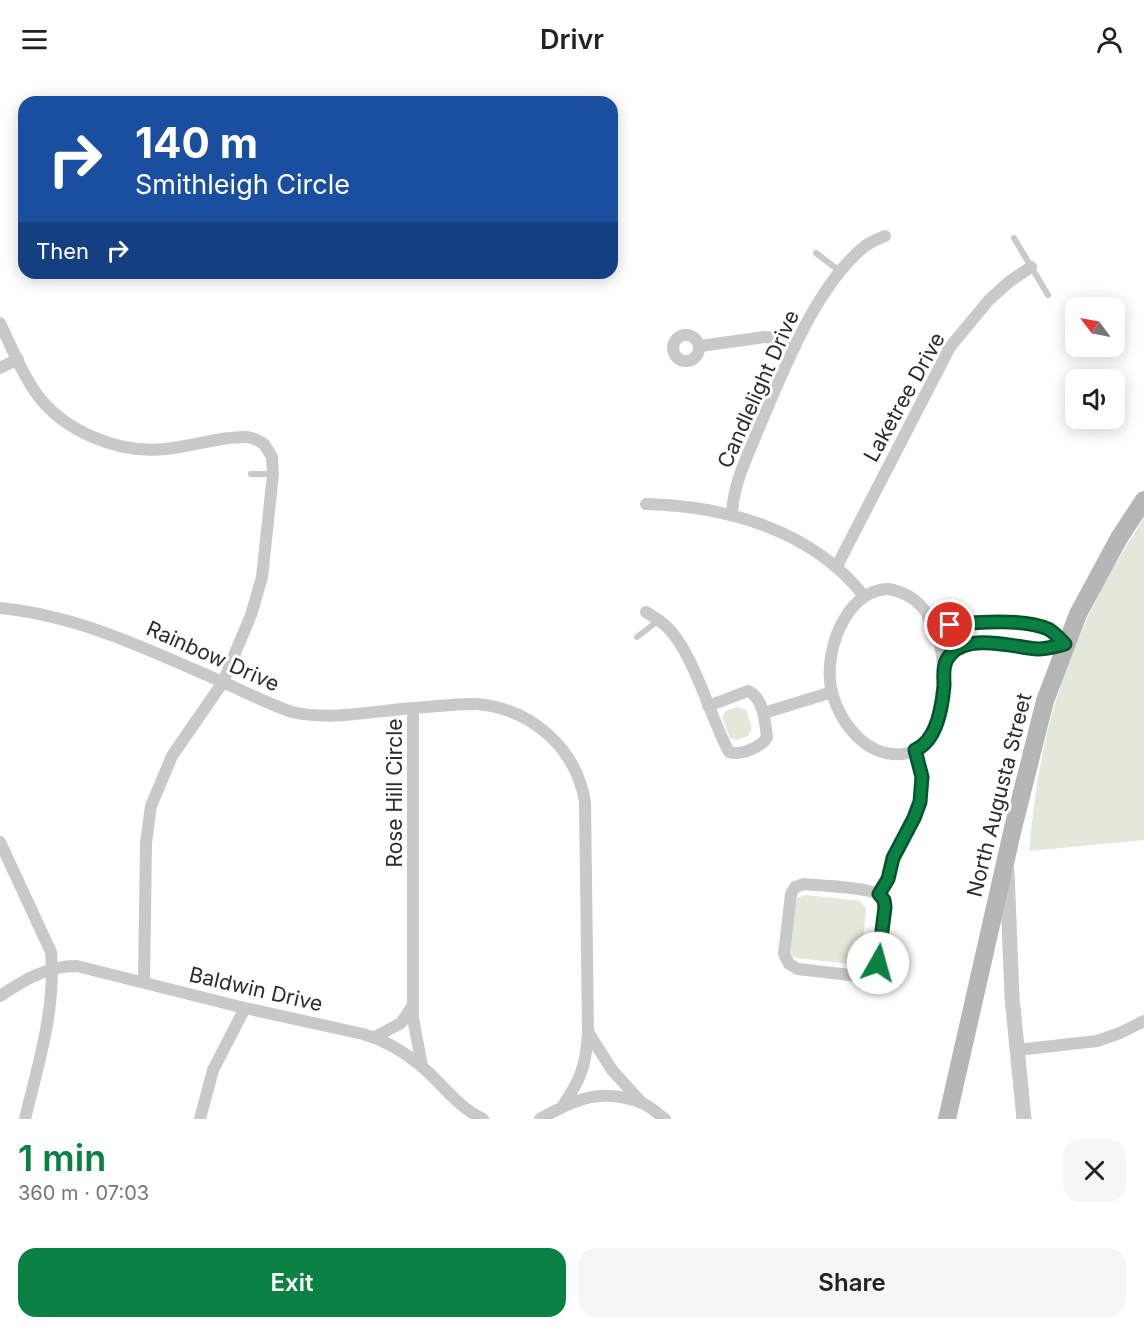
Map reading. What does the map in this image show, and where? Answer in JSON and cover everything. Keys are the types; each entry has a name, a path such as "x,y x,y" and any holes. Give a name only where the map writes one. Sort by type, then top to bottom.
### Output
{"main road":[{"name":"North Augusta Street","path":"946,1119 1040,718 1065,644 1085,599 1119,538 1144,500"}],"street":[{"name":"Candlelight Drive","path":"732,514 733,500 740,475 795,346 820,302 841,272 866,245 885,236"},
{"name":"Laketree Drive","path":"837,566 950,347 989,300 1010,281 1031,267"},
{"path":"0,323 34,391 47,406 68,423 88,434 116,445 148,450 240,436 248,437 261,442 272,458 273,474 266,551 251,615 223,682 172,756 151,806 146,843 144,982"},
{"path":"700,346 765,337 775,338 795,346"},
{"path":"0,368 18,359"},
{"path":"646,504 732,514 783,534 837,566 864,596"},
{"path":"884,589 899,592 917,603 928,618 939,643 944,665 942,699 935,725 927,742 915,750 893,754 868,746 848,725 832,692 830,665 834,644 845,617 856,602 864,596 884,589"},
{"name":"Rainbow Drive","path":"0,608 44,614 95,628 123,638 279,707 306,715 332,716 413,708"},
{"path":"646,612 659,620 673,634 685,652 719,733 731,754 764,743 767,737 764,713 757,698 748,692 708,706"},
{"path":"928,618 944,625 1016,622 1048,629 1065,644"},
{"path":"944,665 957,647 965,645 1012,644 1040,649 1065,644"},
{"path":"764,713 832,692"},
{"name":"Rose Hill Circle","path":"422,1066 413,1018 413,708 476,704 506,711 546,733 562,748 574,766 583,792 588,1032 586,1058 578,1082 561,1107"},
{"path":"879,894 888,879 893,858 920,802 922,777 915,750"},
{"path":"0,842 51,952 51,1010 25,1119"},
{"path":"1006,860 1012,997 1024,1119"},
{"path":"804,884 863,890 879,894 884,900 885,907 876,971 867,977 798,969 789,964 784,952 790,902 795,887 804,884"},
{"name":"Baldwin Drive","path":"0,996 26,980 52,969 71,966 84,967 245,1008 347,1029 375,1037 395,1047 422,1066 457,1103 483,1119"},
{"path":"375,1037 401,1023 411,1012 414,1004"},
{"path":"200,1119 213,1070 245,1008"},
{"path":"1017,1050 1097,1041 1144,1021"},
{"path":"588,1032 612,1070 643,1103 665,1119"},
{"path":"540,1119 588,1096 614,1096 643,1103"}],"lane":[{"path":"1014,238 1048,295"},
{"path":"816,253 841,272"},
{"path":"252,474 273,474"},
{"path":"637,637 659,620"}],"green space":[{"path":"1144,519 1144,840 1029,851 1036,792 1046,739 1065,673 1107,578"},
{"path":"736,707 746,710 752,728 748,736 737,740 730,738 722,717 726,711"},
{"path":"805,895 860,901 866,908 861,958 857,963 792,956 790,949 795,904 797,898"}],"route":[{"path":"878,963 885,907 884,900 879,894 888,879 893,858 919,808 922,777 915,750 930,739 935,725 941,706 944,665 947,658 957,647 965,645 1012,644 1040,649 1065,644 1048,629 1016,622 950,625"}]}
